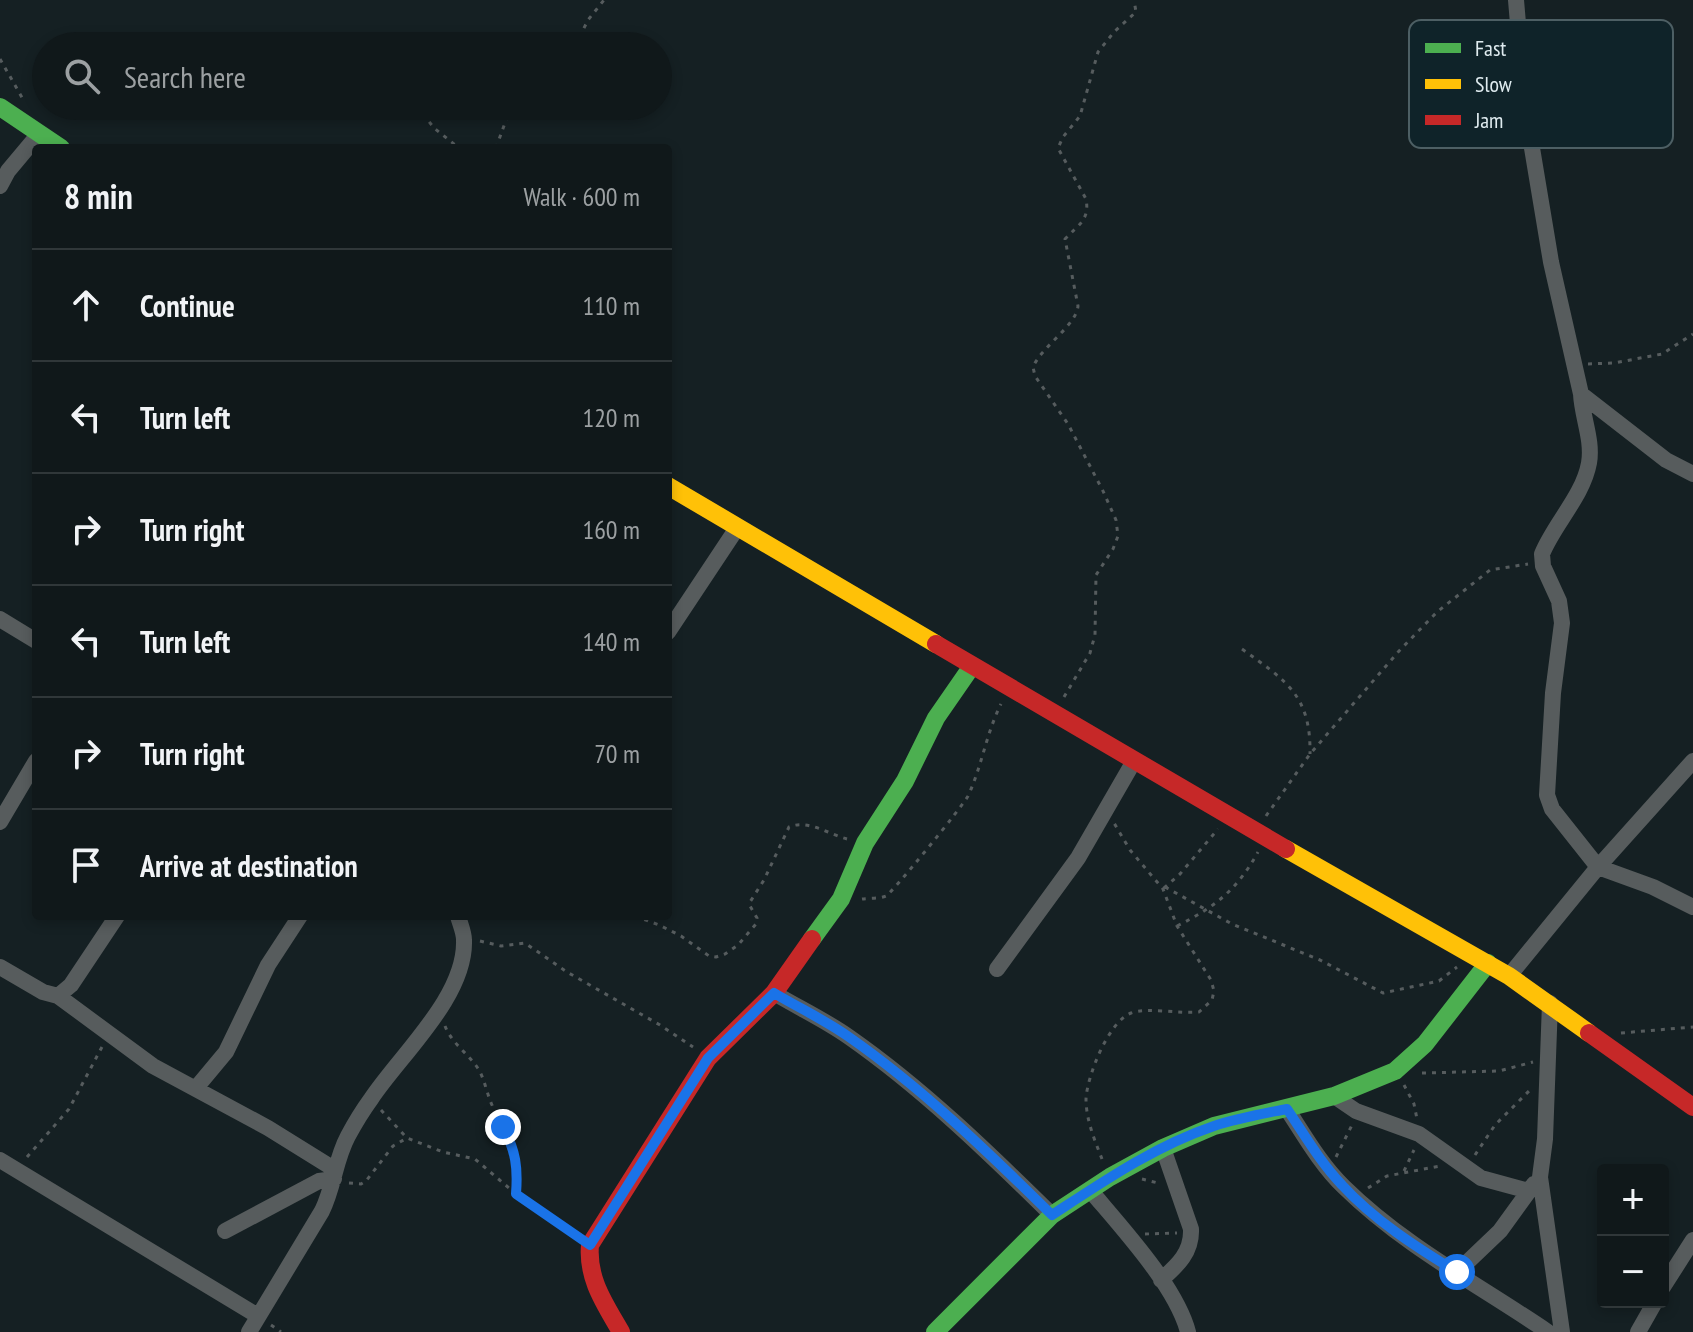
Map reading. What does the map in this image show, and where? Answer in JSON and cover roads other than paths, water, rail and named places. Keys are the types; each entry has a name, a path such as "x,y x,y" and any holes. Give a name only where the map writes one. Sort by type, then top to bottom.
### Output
{"street":[{"path":"1516,0 1518,20"},
{"path":"0,107 55,144"},
{"path":"0,186 32,129"},
{"path":"1532,148 1551,262 1589,441 1589,463 1583,482 1542,554 1543,566 1559,601 1562,623 1553,693 1547,795 1552,809 1598,867 1653,887 1693,907"},
{"path":"1581,394 1666,460 1693,474"},
{"path":"672,488 1227,816 1509,976 1693,1107"},
{"path":"672,626 737,528"},
{"path":"0,619 32,639"},
{"path":"621,1332 591,1277 587,1259 590,1245 708,1058 774,993 841,899 865,843 905,781 936,718 972,666"},
{"path":"997,969 1057,890 1134,761"},
{"path":"1509,976 1598,867 1693,761"},
{"path":"0,822 32,768"},
{"path":"58,996 71,985 114,920"},
{"path":"196,1088 226,1052 268,965 297,920"},
{"path":"249,1332 315,1223 331,1192 339,1154 371,1098 440,1007 461,963 464,940 459,920"},
{"path":"935,1332 1052,1215 1115,1174 1163,1148 1214,1126 1334,1096 1397,1069 1434,1033 1480,959"},
{"path":"0,967 43,992 58,996 153,1066 196,1088 334,1174"},
{"path":"774,993 846,1035 894,1070 1052,1215"},
{"path":"1550,1003 1540,1177 1562,1332"},
{"path":"1334,1096 1356,1111 1419,1134 1462,1166 1495,1184 1529,1191"},
{"path":"1287,1109 1328,1168 1355,1197 1420,1249 1548,1332"},
{"path":"1161,1280 1186,1254 1191,1242 1191,1229 1163,1148"},
{"path":"0,1160 258,1316"},
{"path":"225,1231 334,1174"},
{"path":"1457,1272 1500,1231 1540,1177"},
{"path":"1090,1190 1161,1280 1180,1310 1188,1332"},
{"path":"1669,1278 1693,1240"},
{"path":"1638,1332 1652,1308"}]}
